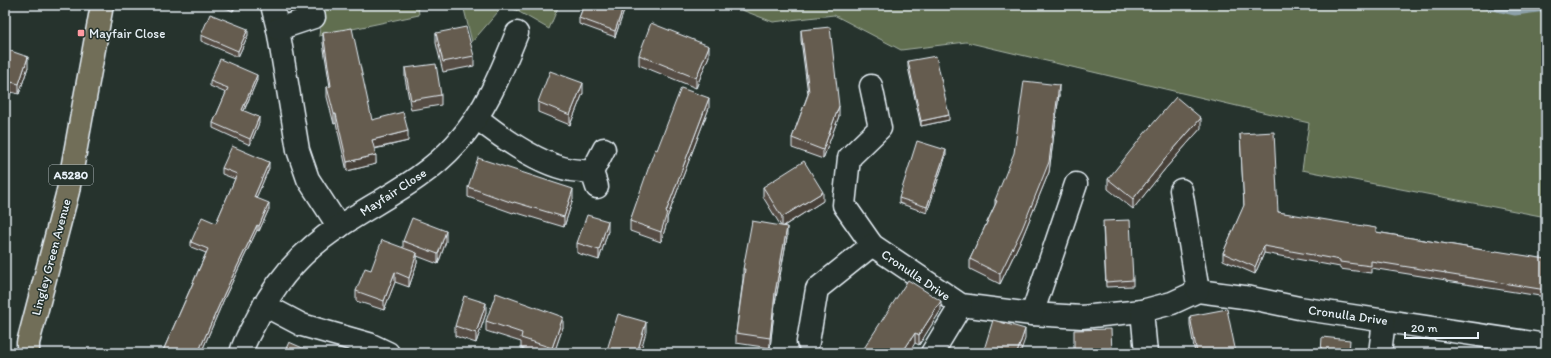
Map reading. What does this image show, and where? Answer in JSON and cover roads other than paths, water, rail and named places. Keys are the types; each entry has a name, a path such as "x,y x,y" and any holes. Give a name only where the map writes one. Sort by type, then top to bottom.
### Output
{"main road":[{"name":"Lingley Green Avenue","path":"26,350 68,191 102,5"}],"street":[{"path":"272,5 278,29 298,150 308,179 338,226"},
{"path":"278,29 314,17"},
{"name":"Mayfair Close","path":"241,353 264,305 281,279 306,252 338,226 418,178 456,144 477,118 494,88 517,33"},
{"name":"Cronulla Drive","path":"871,86 880,128 849,158 844,205 872,245 961,305 1032,314 1082,316 1142,311 1172,303 1198,291 1251,298 1299,308 1546,345"},
{"path":"477,118 506,140 549,163 595,179 604,149"},
{"path":"1032,314 1076,184"},
{"path":"1181,190 1198,291"},
{"name":"Cronulla Drive","path":"808,342 817,289 872,245"},
{"path":"264,305 302,325 369,344 388,353"},
{"name":"Cronulla Drive","path":"932,353 961,305"},
{"path":"1142,311 1146,353"},
{"path":"1380,353 1384,321"}],"waterway":[{"path":"1483,5 1515,12 1546,8"}],"place":[{"name":"Mayfair Close","path":"81,33"}]}
